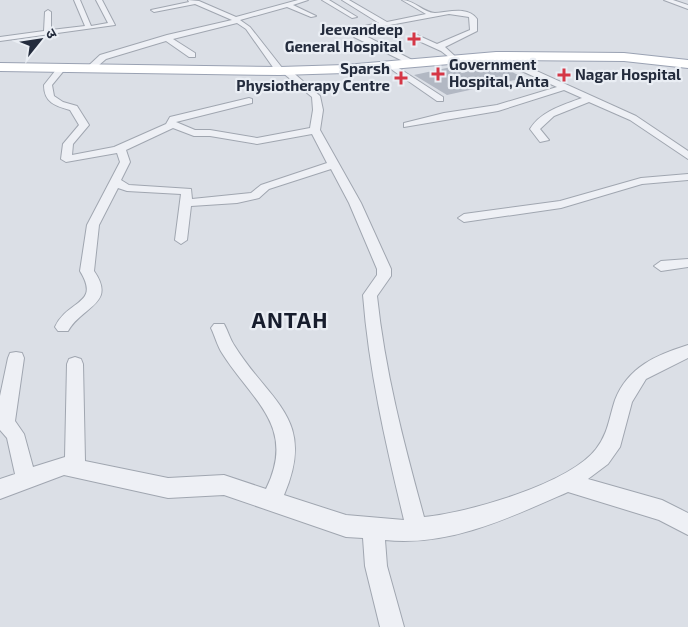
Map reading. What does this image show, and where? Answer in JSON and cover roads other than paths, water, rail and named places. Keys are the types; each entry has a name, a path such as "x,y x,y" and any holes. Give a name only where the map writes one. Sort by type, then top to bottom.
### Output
{"main road":[{"path":"0,67 283,71 391,65 496,56 624,57 688,64"}],"street":[{"path":"77,0 89,28"},
{"path":"0,40 112,25 99,0"},
{"path":"89,69 100,58 305,0"},
{"path":"325,0 360,20"},
{"path":"345,0 386,24"},
{"path":"405,0 432,15"},
{"path":"668,0 673,0"},
{"path":"668,0 688,8"},
{"path":"154,10 194,1 237,20 248,28 283,71 316,96 318,110 315,130 355,203 384,269 384,276 370,295 374,338 389,422 417,529"},
{"path":"289,6 313,16"},
{"path":"48,12 48,33"},
{"path":"414,63 354,33 386,24 432,15 454,12 471,16 474,19 474,29 472,32 441,44 442,49"},
{"path":"414,37 442,49 454,59"},
{"path":"167,38 192,54"},
{"path":"496,56 633,118 688,156"},
{"path":"391,65 440,99"},
{"path":"62,68 48,85 49,96 55,103 74,108 84,125 68,144 69,148 64,158 89,157 121,148 172,124 173,119 249,101"},
{"path":"407,125 444,116 498,108 564,88"},
{"path":"544,140 535,129 538,123 558,109 590,98"},
{"path":"172,124 194,133 210,133 257,141 315,130"},
{"path":"63,327 70,315 92,299 96,291 95,283 87,271 93,225 126,160 121,148"},
{"path":"187,203 253,196 260,193 265,187 334,164"},
{"path":"464,218 561,204 641,181 688,177"},
{"path":"116,182 127,188 186,190 187,203 181,240"},
{"path":"661,266 686,265"},
{"path":"219,328 227,348 283,430 287,447 286,458 278,487 271,502"},
{"path":"0,489 57,467 75,467 168,488 224,485 334,523 397,531 468,521 510,507 568,482 608,451 624,400 640,374 648,368 688,351"},
{"path":"16,358 5,415 6,424 15,434 26,478"},
{"path":"75,364 75,467"},
{"path":"568,482 642,506 662,510 688,525"},
{"path":"373,528 376,566 392,627"}],"place":[{"name":"Jeevandeep General Hospital","path":"414,39"},
{"name":"Government Hospital, Anta","path":"438,74"},
{"name":"Nagar Hospital","path":"564,75"},
{"name":"Sparsh Physiotherapy Centre","path":"401,78"}],"district":[{"name":"ANTAH","path":"290,320"}]}
